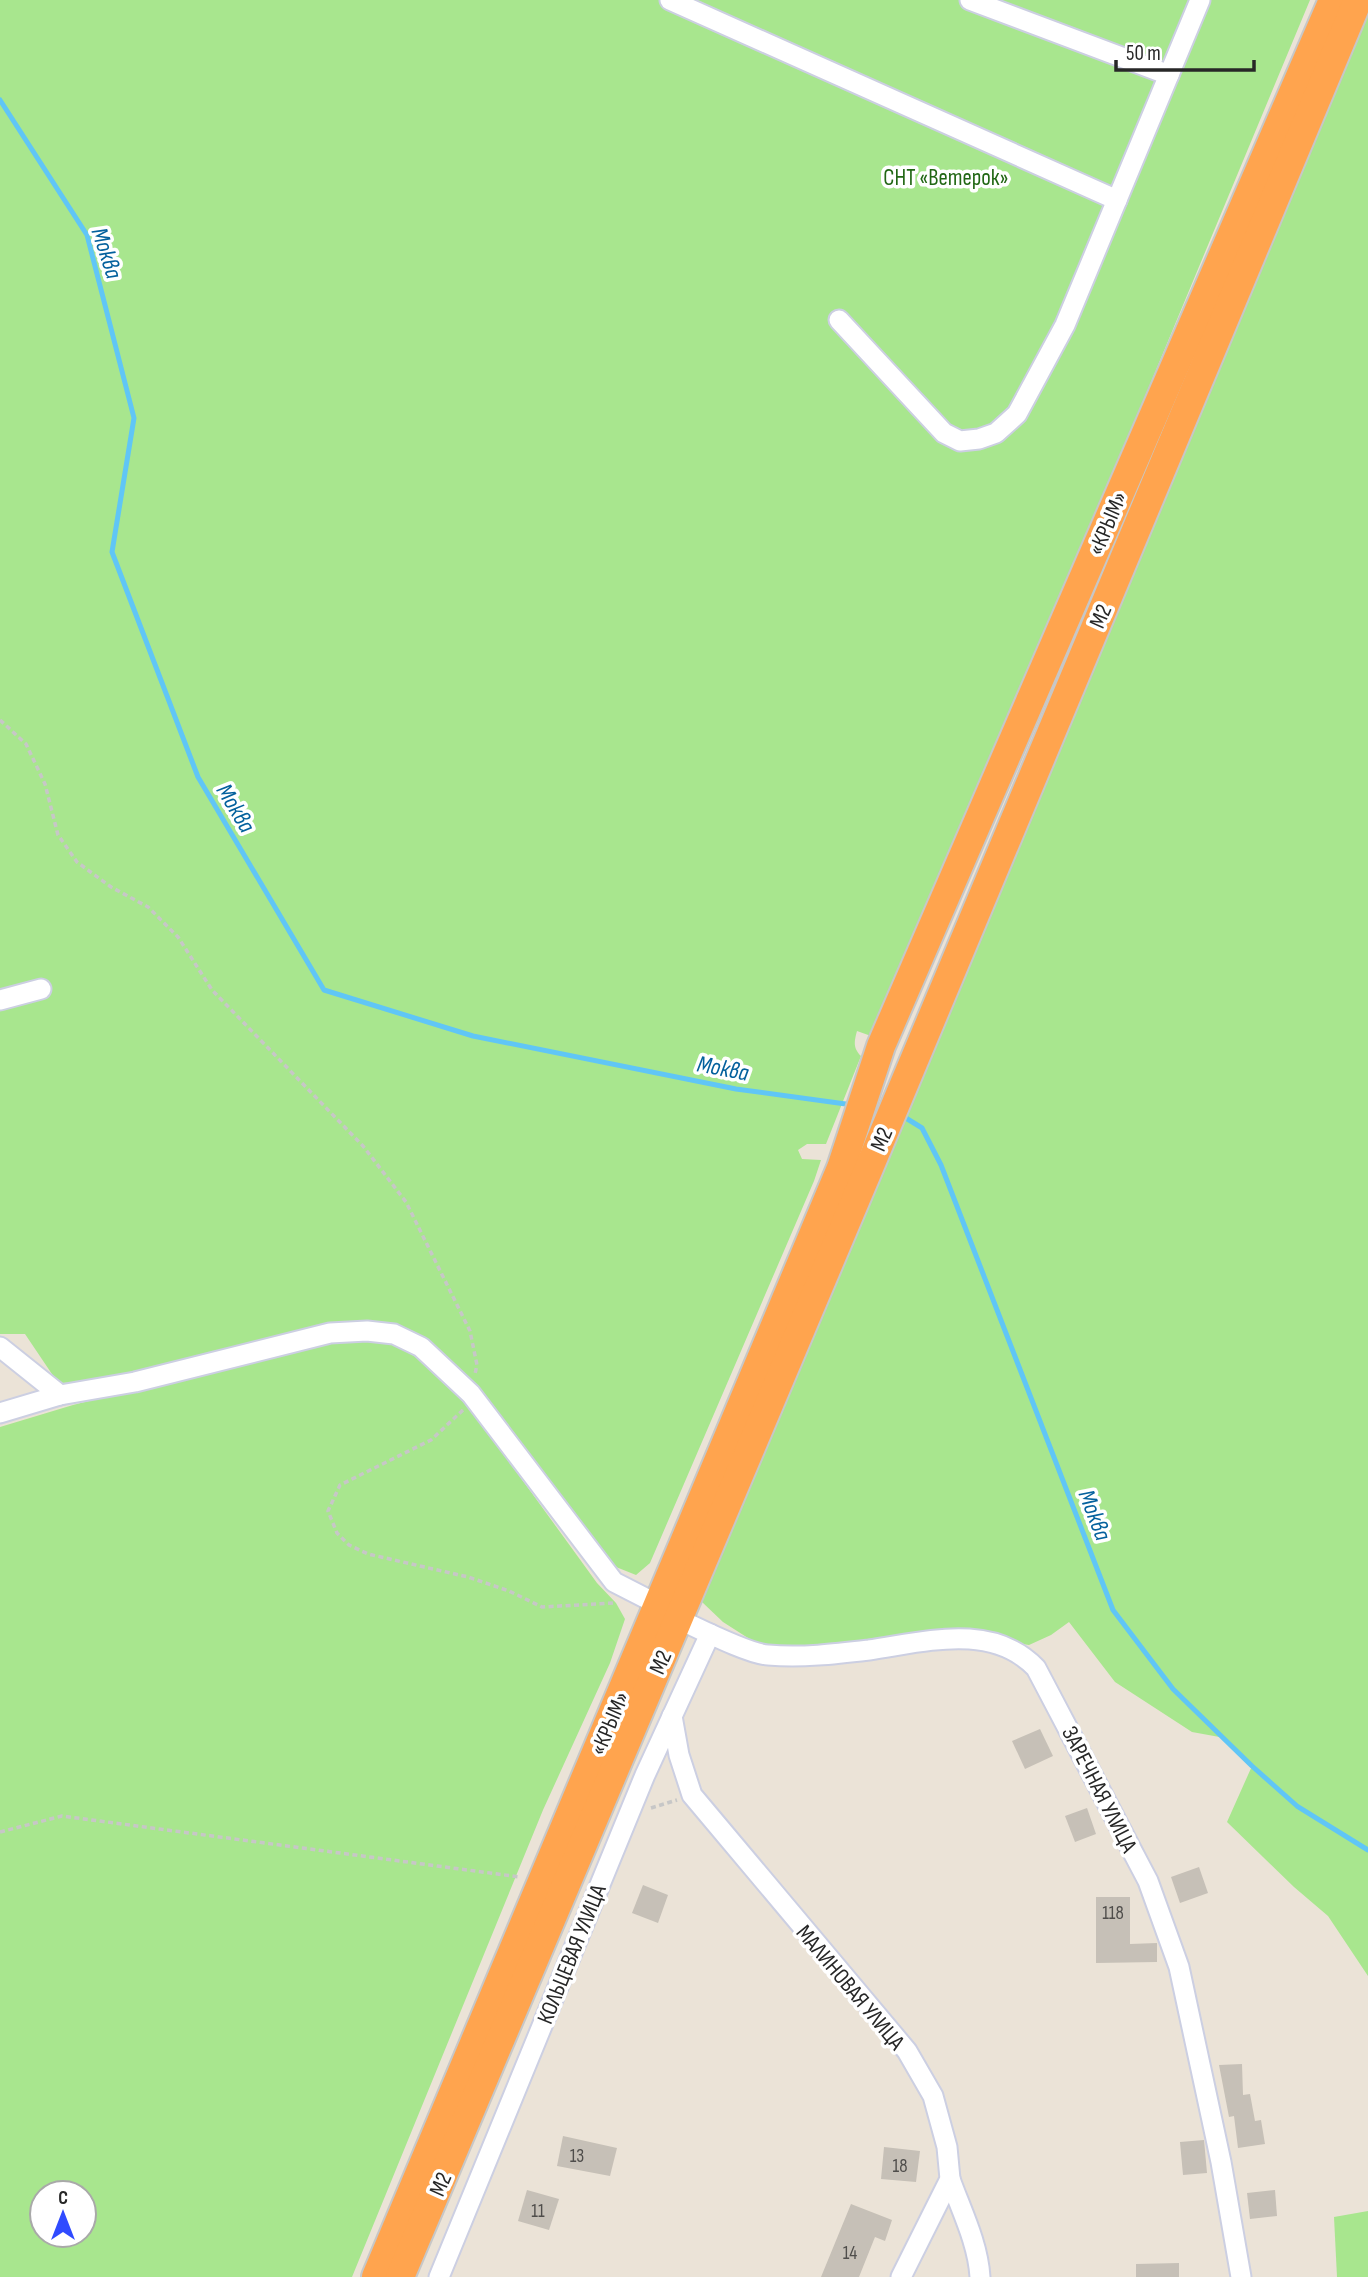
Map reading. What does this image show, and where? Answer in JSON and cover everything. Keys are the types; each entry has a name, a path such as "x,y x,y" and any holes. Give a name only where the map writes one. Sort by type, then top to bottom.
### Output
{"highway":[{"name":"«КРЫМ»","path":"376,2277 841,1168 881,1046 1332,0"},
{"name":"М2","path":"400,2277 668,1611 1358,0"}],"street":[{"path":"670,0 1117,200"},
{"path":"970,0 1169,75"},
{"path":"839,320 944,433 960,441 979,439 996,433 1017,414 1065,325 1200,0"},
{"path":"0,1000 41,989"},
{"name":"ЗАРЕЧНАЯ УЛИЦА","path":"0,1413 60,1395 135,1382 330,1333 367,1331 394,1334 421,1347 471,1394 614,1582 710,1633 763,1655 807,1656 938,1639 966,1638 994,1642 1023,1655 1036,1668 1148,1881 1179,1967 1221,2162 1241,2277"},
{"path":"0,1347 60,1395"},
{"name":"КОЛЬЦЕВАЯ УЛИЦА","path":"439,2277 628,1815 710,1633"},
{"name":"МАЛИНОВАЯ УЛИЦА","path":"672,1716 679,1755 692,1795 907,2051 933,2096 947,2147 950,2179 969,2231 980,2277"},
{"path":"901,2277 950,2179"}],"path":[{"path":"0,720 26,744 44,784 58,835 77,862 111,887 148,906 178,937 212,990 363,1146 406,1202 470,1331 477,1364 468,1405 431,1440 340,1485 328,1511 337,1533 349,1545 368,1554 468,1577 509,1591 542,1607 616,1603"},
{"path":"628,1815 692,1795"},
{"path":"0,1832 62,1816 543,1880"}],"green space":[{"name":"СНТ «Ветерок»","path":"0,0 1310,0 1089,531 871,1036 857,1031 855,1045 861,1056 826,1144 807,1144 798,1150 802,1159 821,1160 814,1181 650,1563 636,1575 611,1565 400,1328 91,1382 58,1383 25,1334 0,1334"},
{"path":"1368,14 1368,1976 1328,1916 1227,1822 1252,1766 1225,1738 1192,1732 1115,1682 1069,1622 1051,1635 1029,1645 995,1640 765,1649 723,1622 702,1602 697,1579 1341,29"},
{"path":"331,1340 383,1340 414,1354 468,1405 597,1583 616,1603 625,1619 610,1663 543,1810 352,2277 0,2277 0,1427 73,1405"},
{"path":"1368,2211 1368,2277 1337,2277 1334,2217"}],"building":[{"path":"1040,1729 1053,1756 1025,1769 1012,1741"},
{"path":"1087,1808 1096,1834 1075,1842 1065,1816"},
{"path":"1199,1867 1208,1893 1180,1903 1171,1877"},
{"path":"643,1885 668,1895 658,1923 632,1913"},
{"path":"1096,1897 1130,1897 1130,1944 1157,1943 1157,1962 1096,1963"},
{"path":"1242,2064 1243,2095 1250,2094 1255,2121 1261,2120 1265,2144 1238,2148 1234,2116 1229,2117 1219,2065"},
{"path":"563,2136 617,2148 610,2176 557,2166"},
{"path":"1204,2140 1207,2173 1183,2175 1180,2142"},
{"path":"884,2147 920,2151 916,2182 881,2179"},
{"path":"527,2190 559,2199 549,2230 518,2221"},
{"path":"1275,2190 1277,2216 1250,2219 1247,2193"},
{"path":"851,2204 892,2220 885,2241 875,2237 859,2277 821,2277"},
{"path":"1179,2263 1179,2277 1136,2277 1136,2264"}],"waterway":[{"name":"Моква","path":"0,100 87,235 134,418 112,552 198,777 324,990 473,1036 736,1089 853,1105"},
{"name":"Моква","path":"901,1115 922,1128 941,1165 1113,1610 1173,1689 1252,1766 1297,1806 1368,1850"}]}
